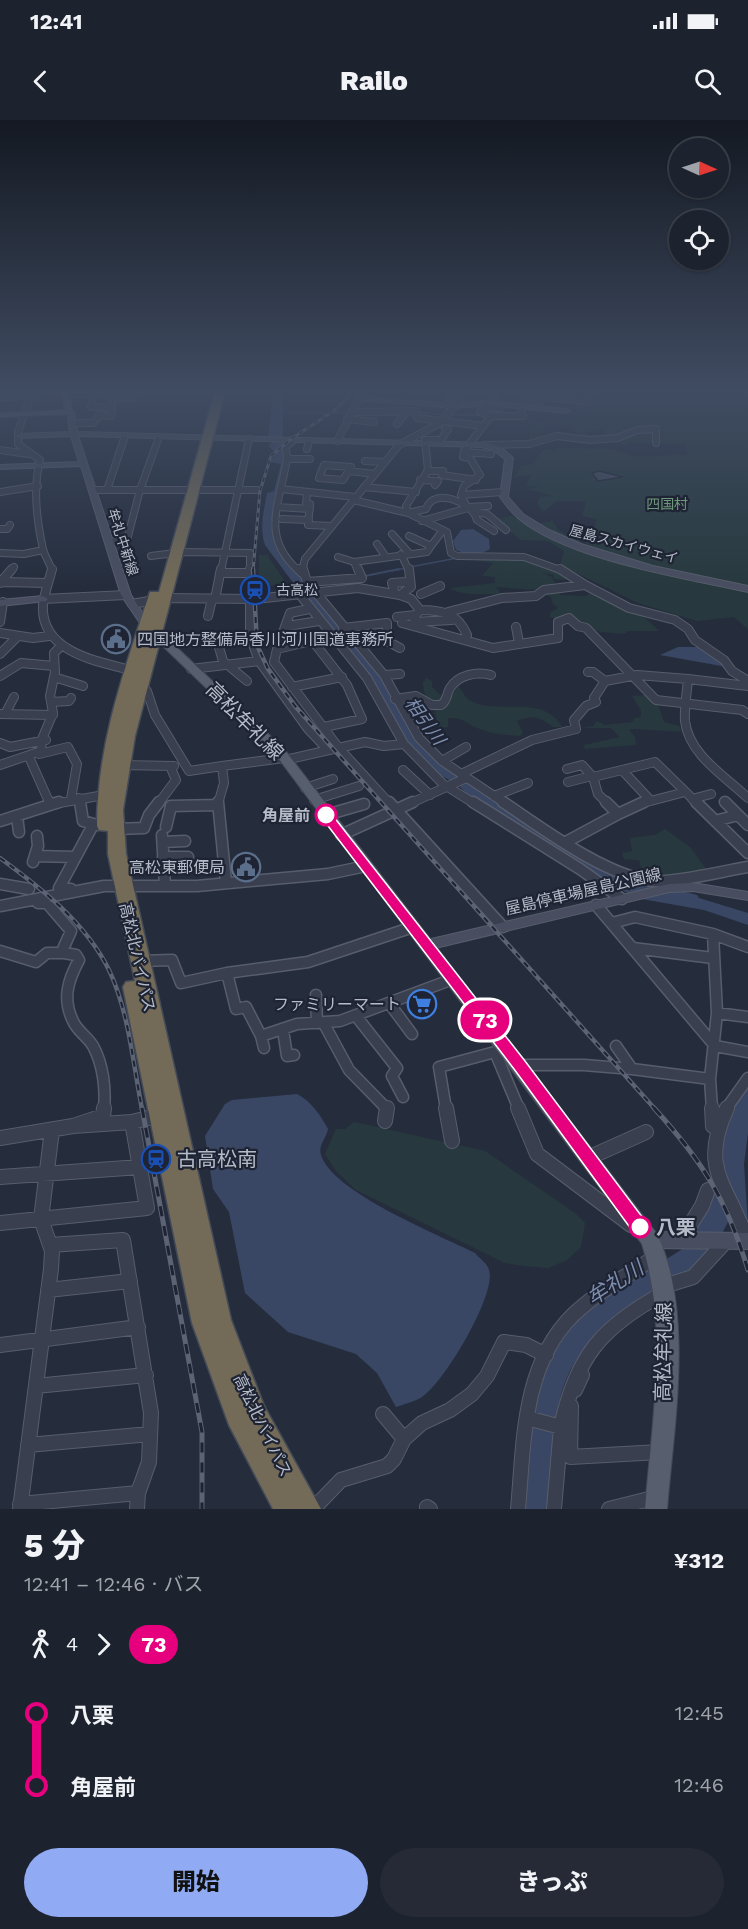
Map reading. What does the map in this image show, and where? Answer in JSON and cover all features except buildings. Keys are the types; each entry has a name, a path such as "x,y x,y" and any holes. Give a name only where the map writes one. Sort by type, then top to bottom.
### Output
{"highway":[{"name":"高松北バイパス","path":"105,826 116,801 138,675 159,599 165,554 199,457"},
{"name":"高松北バイパス","path":"138,675 109,748 104,795 105,826 113,886 204,1323 238,1416 288,1509"},
{"name":"高松北バイパス","path":"113,886 139,961 219,1320 253,1412 279,1463 307,1509"}],"main road":[{"name":"高松牟礼線","path":"150,628 264,736 284,759 453,979 501,1050 519,1065 588,1158 657,1264 667,1338 656,1503"}],"street":[{"path":"36,457 40,460 38,520 43,550 52,569 44,599 44,615 49,636 61,646 138,675 147,691 155,715 189,771 284,759 365,742 384,746 404,744"},
{"path":"0,467 84,464 82,457"},
{"path":"106,490 118,457"},
{"path":"109,542 127,540 140,490 152,457"},
{"path":"208,616 225,553 245,457"},
{"path":"288,457 283,469 273,525 276,539 316,594 384,675 413,730 442,761 566,842 609,868 627,875 676,884 748,867"},
{"path":"294,457 310,459"},
{"path":"302,573 305,559 390,457"},
{"path":"408,513 408,500 416,492 420,480 427,471 426,457"},
{"path":"463,457 470,458 478,478"},
{"path":"422,521 465,503 503,492 508,457"},
{"path":"365,460 385,462"},
{"name":"牟礼中新線","path":"84,464 126,595 150,628"},
{"path":"324,465 351,467 349,471 343,480 320,478 324,465"},
{"path":"349,471 375,474"},
{"path":"427,471 454,471"},
{"path":"443,471 442,475 491,477"},
{"path":"478,478 464,486 465,503 475,512 487,514 506,530"},
{"path":"420,480 438,481 435,485"},
{"path":"319,483 309,492 306,504 310,504 310,525 332,526"},
{"path":"2,493 8,484"},
{"path":"2,493 38,486"},
{"path":"364,487 416,492"},
{"path":"92,489 257,490"},
{"path":"281,489 354,499 408,513 447,532 451,553 457,556 524,557 555,566 629,608 675,620 747,681"},
{"name":"屋島スカイウェイ","path":"503,492 506,501 520,518 563,542 748,590"},
{"path":"408,513 426,509 428,503 436,498 488,506"},
{"path":"465,503 479,500"},
{"path":"277,507 310,509"},
{"path":"475,512 477,520 494,531"},
{"path":"282,519 309,520"},
{"path":"0,529 7,529 10,525"},
{"path":"338,557 354,562 427,552 443,530"},
{"path":"392,534 405,554 409,569 408,586"},
{"path":"409,536 431,546"},
{"path":"377,544 386,557"},
{"path":"0,553 24,554 43,550"},
{"path":"165,554 250,553 250,573 220,573"},
{"path":"307,582 362,578 354,562"},
{"path":"1,583 14,567"},
{"path":"1,583 48,583"},
{"path":"397,594 392,583 408,586 424,596 440,586"},
{"path":"132,604 159,599 250,600 358,588 397,594 411,599 420,610 446,612 502,598 527,598 541,594 544,590 585,585"},
{"path":"397,594 408,586"},
{"path":"0,622 2,603 126,595"},
{"path":"302,596 309,609 367,678 389,721 404,744 427,770 626,898"},
{"path":"250,600 250,636 259,661 308,729 327,749"},
{"path":"309,609 290,613 290,626 277,649 274,662 338,747 503,927"},
{"path":"343,628 387,623 416,615 420,610"},
{"path":"446,612 462,621 467,635 465,638"},
{"path":"399,620 465,638 480,646 494,648 558,638 558,621 569,618 578,626 586,628 656,700 746,712 748,702"},
{"path":"399,620 452,620"},
{"path":"290,626 319,621"},
{"path":"387,623 387,641 400,648"},
{"path":"290,626 298,634"},
{"path":"516,627 514,630 519,644"},
{"path":"0,633 18,636 49,636"},
{"path":"0,654 18,636"},
{"path":"277,649 332,636"},
{"path":"312,640 342,677 362,719 324,727"},
{"path":"218,644 227,664 247,681"},
{"path":"34,756 45,740 53,715 51,702 54,653 61,646"},
{"path":"191,669 259,661"},
{"path":"0,676 21,663 54,666"},
{"path":"588,672 593,672 605,681"},
{"path":"395,699 417,697 431,705 441,705 446,701 450,687 459,679 475,673 491,675"},
{"path":"384,675 400,675"},
{"path":"341,835 451,785 486,759 558,730 576,729 574,720 586,706 596,702 594,698 605,681 632,676 747,681"},
{"path":"54,677 83,686"},
{"path":"292,687 342,677"},
{"path":"688,680 686,722 700,758 721,771 748,798"},
{"path":"14,697 2,714 53,715"},
{"path":"51,702 71,699"},
{"path":"0,743 10,747 45,740"},
{"path":"0,765 68,747 77,764 75,799 81,819 105,826 144,828 149,815 176,780 170,766"},
{"path":"442,761 458,754 458,751 466,747"},
{"path":"34,756 50,805"},
{"path":"568,782 655,762 748,853"},
{"path":"121,765 170,766 185,763"},
{"path":"567,769 582,765 592,777 598,794 618,814"},
{"path":"222,766 224,783 218,805 226,883"},
{"path":"403,770 430,795"},
{"path":"622,770 651,801"},
{"path":"310,794 333,779"},
{"path":"494,796 528,783"},
{"path":"310,794 359,786"},
{"path":"566,842 618,814 651,801 685,792"},
{"path":"692,799 711,794"},
{"path":"0,821 50,805 104,795"},
{"path":"725,802 748,825"},
{"path":"326,815 364,804"},
{"path":"165,886 164,835 171,806 218,805"},
{"path":"715,821 738,815"},
{"path":"17,816 19,832"},
{"path":"105,826 75,857 59,888 65,890 113,886 226,883 328,874 366,867"},
{"path":"164,835 185,841"},
{"path":"37,836 34,859 75,857"},
{"path":"164,857 188,856"},
{"path":"0,884 29,889"},
{"name":"屋島停車場屋島公園線","path":"427,945 676,884 748,896"},
{"path":"0,908 113,886"},
{"path":"0,908 47,903 71,931 63,949 64,953"},
{"path":"596,905 715,1046 748,1052"},
{"path":"612,923 635,917 712,934 748,947"},
{"path":"139,961 172,960 181,983 227,973 308,962 413,927"},
{"path":"712,934 717,1013 710,1079 713,1126 719,1129"},
{"path":"633,948 713,958"},
{"path":"0,951 36,962 47,952 79,957 78,964 67,982 69,1008 73,1022 93,1045 100,1064 105,1095 102,1116 73,1126"},
{"path":"227,973 236,1009 246,1007 261,1036 264,1048"},
{"path":"261,1036 297,1024 340,1021 453,979"},
{"path":"316,995 320,1022 342,1063 362,1086 387,1108 385,1121"},
{"path":"389,1003 411,1034"},
{"path":"717,1013 748,1017"},
{"path":"356,1016 397,1068 392,1076 403,1096"},
{"path":"283,1030 287,1056 294,1055"},
{"path":"616,1046 632,1069"},
{"path":"452,1141 439,1067 501,1050 537,1154 634,1227 657,1264 693,1277 726,1240"},
{"path":"519,1065 584,1065 710,1079"},
{"path":"681,1240 748,1241 715,1166 719,1129 727,1105 748,1078"},
{"path":"0,1138 73,1126 132,1122 160,1115"},
{"path":"0,1223 147,1208 132,1122"},
{"path":"50,1245 123,1240 151,1413 149,1462 137,1501 20,1506 52,1251 41,1220 52,1130"},
{"path":"588,1158 646,1132"},
{"path":"0,1177 140,1167"},
{"path":"554,1509 559,1427 566,1396 576,1368 594,1342 625,1316 657,1264 681,1240 702,1206 708,1190"},
{"path":"518,1509 535,1378 546,1355 564,1325 583,1307 657,1264"},
{"path":"48,1290 130,1281"},
{"path":"0,1345 138,1327"},
{"path":"313,1509 341,1480 387,1466 394,1459 404,1438 422,1423 450,1410 472,1394 487,1376 504,1342 526,1345 546,1355"},
{"path":"36,1386 146,1375"},
{"path":"582,1375 569,1414 570,1457 660,1452"},
{"path":"383,1414 404,1438"},
{"path":"530,1419 559,1427"},
{"path":"28,1445 150,1434"},
{"path":"609,1509 656,1503"}],"green space":[{"name":"四国村","path":"538,457 748,457 748,629 734,617 697,621 638,603 560,565 564,551 548,541 521,540 496,519 512,516 545,536 592,552 592,547 584,541 574,543 535,524 553,521 558,530 566,534 580,528 594,529 597,519 582,516 586,501 557,501 543,512 537,503 540,497 553,496 528,489 540,487 526,486 531,475 514,477 522,465 531,465"},
{"path":"259,555 267,555 293,593 285,594 279,585 259,587"},
{"path":"516,558 545,563 574,580 554,579 554,575 542,573 552,577 560,595 585,596 595,591 640,613 659,631 628,631 624,634 601,632 550,617 550,613 558,608 553,604 551,597 537,590 496,587 501,594 482,594 454,591 450,588 495,583 495,577 482,576 493,563 469,559"},
{"path":"426,678 432,681 432,687 449,703 458,685 469,700 480,705 543,710 553,716 562,727 553,727 532,717 517,721 523,733 520,736 489,732 453,718 448,718 448,727 438,728 435,710 424,692 423,683"},
{"path":"645,695 657,702 664,722 679,726 682,731 629,729 635,737 636,745 585,749 584,745 620,737 611,728 583,728 593,726 597,721 605,725 633,722 634,718 641,717 641,710 632,696"},
{"path":"665,829 690,847 707,870 664,877 643,876 639,860 624,859 622,853 632,851 630,838 655,835"},
{"path":"354,1122 485,1151 576,1214 585,1223 581,1247 567,1260 548,1268 505,1263 356,1190 336,1171 325,1154 336,1129 345,1129"}],"water":[{"path":"273,457 283,457 271,525 278,548 374,665 411,732 432,753 612,872 697,895 699,898 748,913 748,925 704,910 642,899 617,888 472,799 457,784 436,773 407,743 384,705 265,545 263,513 267,493 274,491 281,464 270,462"},
{"path":"473,529 489,539 490,549 473,554 456,550 453,541 461,530"},
{"path":"678,647 702,647 727,667 660,655"},
{"path":"748,1083 748,1133 744,1164 748,1224 738,1204 717,1242 701,1262 684,1276 611,1324 581,1354 569,1373 558,1405 553,1440 549,1509 522,1509 536,1393 551,1356 579,1317 597,1302 681,1250 713,1189 728,1112"},
{"path":"297,1094 319,1114 328,1129 320,1151 329,1169 365,1198 475,1253 489,1270 485,1298 467,1337 432,1389 412,1402 396,1407 377,1373 356,1354 288,1332 245,1293 229,1212 213,1189 205,1136 225,1104 232,1100"}],"waterway":[{"path":"410,567 457,558"},
{"path":"392,571 406,568"},
{"path":"365,576 399,569"}],"railway":[{"path":"253,570 260,491 271,457"},
{"path":"253,570 257,645 268,669 295,706 655,1109"},
{"path":"0,858 31,882 75,922 88,937 109,970 116,986 130,1038 142,1109"},
{"path":"142,1108 202,1432 202,1509"},
{"path":"654,1108 686,1146 712,1183 731,1223 748,1270"}],"bus line":[{"name":"73","path":"326,815 519,1065 640,1227"}],"place":[{"name":"古高松","path":"255,590"},
{"name":"四国地方整備局香川河川国道事務所","path":"116,639"},
{"name":"角屋前","path":"326,815"},
{"name":"高松東郵便局","path":"246,867"},
{"name":"ファミリーマート","path":"422,1004"},
{"name":"古高松南","path":"156,1159"},
{"name":"八栗","path":"640,1227"}],"water label":[{"name":"相引川","path":"425,721"},
{"name":"牟礼川","path":"615,1283"}]}
